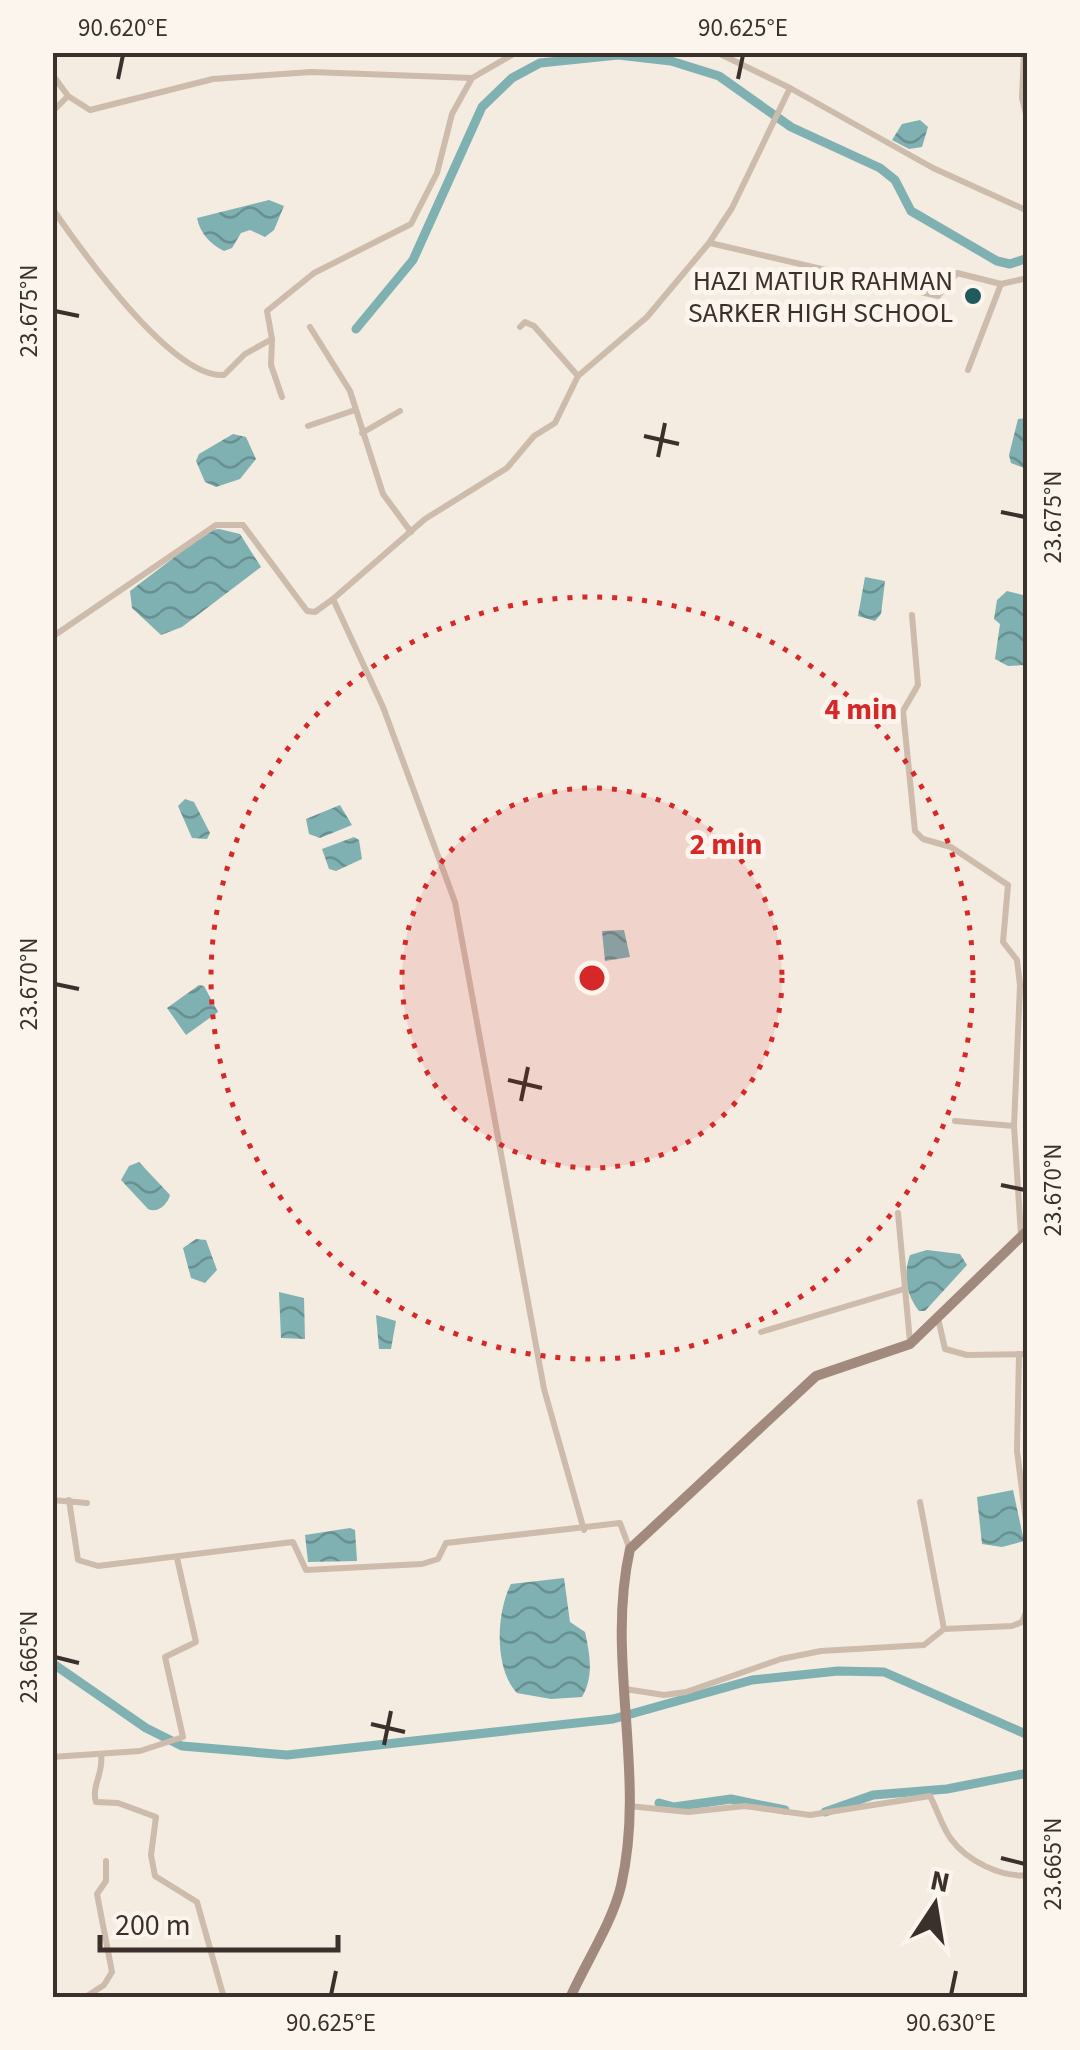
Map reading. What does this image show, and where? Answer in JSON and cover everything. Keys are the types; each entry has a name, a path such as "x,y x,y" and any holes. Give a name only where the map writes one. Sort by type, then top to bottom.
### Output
{"main road":[{"path":"570,1998 620,1888 630,1751 624,1690 622,1586 630,1548 816,1376 910,1344 1024,1233"}],"street":[{"path":"282,397 271,365 267,312 314,274 410,224 437,173 452,114 472,78 517,52"},
{"path":"716,52 933,168 1028,210"},
{"path":"1024,52 1022,98 1028,122"},
{"path":"52,74 68,96 90,110 212,78 311,72 472,78"},
{"path":"52,638 216,525 228,522 243,525 307,610 315,612 334,599 411,532 521,456 534,436 562,414 578,376 647,317 709,243 732,208 788,91"},
{"path":"52,112 68,96"},
{"path":"52,208 97,273 159,339 198,370 210,376 224,375 245,354 272,339"},
{"path":"709,243 938,296 957,273 1002,284 1028,278"},
{"path":"968,370 1002,284"},
{"path":"520,327 525,322 534,326 578,376"},
{"path":"310,327 350,392 383,494 411,532"},
{"path":"308,426 355,410"},
{"path":"362,432 400,411"},
{"path":"334,599 390,723 454,902 544,1390 584,1530"},
{"path":"912,615 918,686 903,710 915,831 924,839 951,847 1008,885 1004,942 1018,960 1020,985 1014,1126 1024,1233"},
{"path":"955,1121 1014,1126"},
{"path":"898,1213 910,1344"},
{"path":"761,1332 904,1289"},
{"path":"938,1317 945,1348 956,1354 1023,1354 1017,1451 1028,1537"},
{"path":"52,1500 87,1503"},
{"path":"69,1500 82,1564 134,1564 293,1542 306,1570 422,1564 438,1559 446,1544 584,1530 620,1522 630,1548"},
{"path":"920,1502 944,1629"},
{"path":"52,1757 155,1748 177,1742 186,1733 165,1657 196,1642 177,1558"},
{"path":"624,1690 664,1695 686,1692 760,1664 808,1654 924,1645 944,1629 1012,1626 1022,1622 1028,1608"},
{"path":"102,1754 104,1768 94,1798 100,1804 118,1803 156,1817 151,1855 155,1876 197,1902 224,1998"},
{"path":"628,1806 653,1805 688,1812 745,1806 810,1815 930,1796 950,1839 976,1860 1009,1877 1028,1875"},
{"path":"84,1998 109,1980 112,1972 97,1894 106,1881 106,1861"}],"water":[{"path":"920,120 928,127 922,147 909,149 892,140 902,124"},
{"path":"269,200 284,206 274,230 265,237 250,230 241,233 232,248 224,251 206,238 198,223 197,218"},
{"path":"1028,418 1027,469 1011,463 1009,455 1018,419"},
{"path":"233,434 246,437 256,459 240,479 216,487 205,482 196,461 199,454"},
{"path":"210,530 240,534 261,567 182,627 161,635 132,608 130,591"},
{"path":"865,577 885,581 881,614 875,621 858,616"},
{"path":"1007,591 1027,596 1025,665 1008,666 995,659 1000,624 994,619 997,600"},
{"path":"185,799 194,802 210,833 207,839 192,838 178,806"},
{"path":"340,805 352,825 320,838 309,834 306,819"},
{"path":"354,837 359,840 362,859 336,871 329,869 322,849"},
{"path":"624,930 630,957 605,961 602,931"},
{"path":"199,985 204,986 218,1012 186,1035 167,1008"},
{"path":"139,1162 170,1195 158,1209 148,1209 121,1180 129,1166"},
{"path":"196,1239 206,1240 217,1270 205,1283 191,1278 183,1248"},
{"path":"927,1250 960,1254 967,1265 925,1311 919,1311 909,1292 907,1270 910,1255"},
{"path":"279,1292 304,1298 305,1339 281,1338"},
{"path":"376,1315 396,1321 391,1349 379,1349"},
{"path":"1013,1490 1024,1541 1002,1547 982,1544 977,1497"},
{"path":"355,1530 357,1561 308,1562 305,1535"},
{"path":"564,1578 570,1622 585,1632 587,1641 590,1665 586,1689 582,1697 551,1699 517,1693 501,1656 500,1625 506,1596 511,1584"}],"waterway":[{"path":"356,329 413,260 482,107 512,78 540,63 618,55 671,61 719,76 791,127 880,168 895,180 911,211 997,261 1010,264 1028,258"},
{"path":"52,1663 146,1728 182,1746 287,1755 613,1719 752,1680 838,1671 884,1672 1028,1735"},
{"path":"825,1812 873,1795 947,1789 1028,1773"},
{"path":"659,1803 674,1807 731,1799 785,1810"}],"place":[{"name":"HAZI MATIUR RAHMAN SARKER HIGH SCHOOL","path":"973,296"}]}
